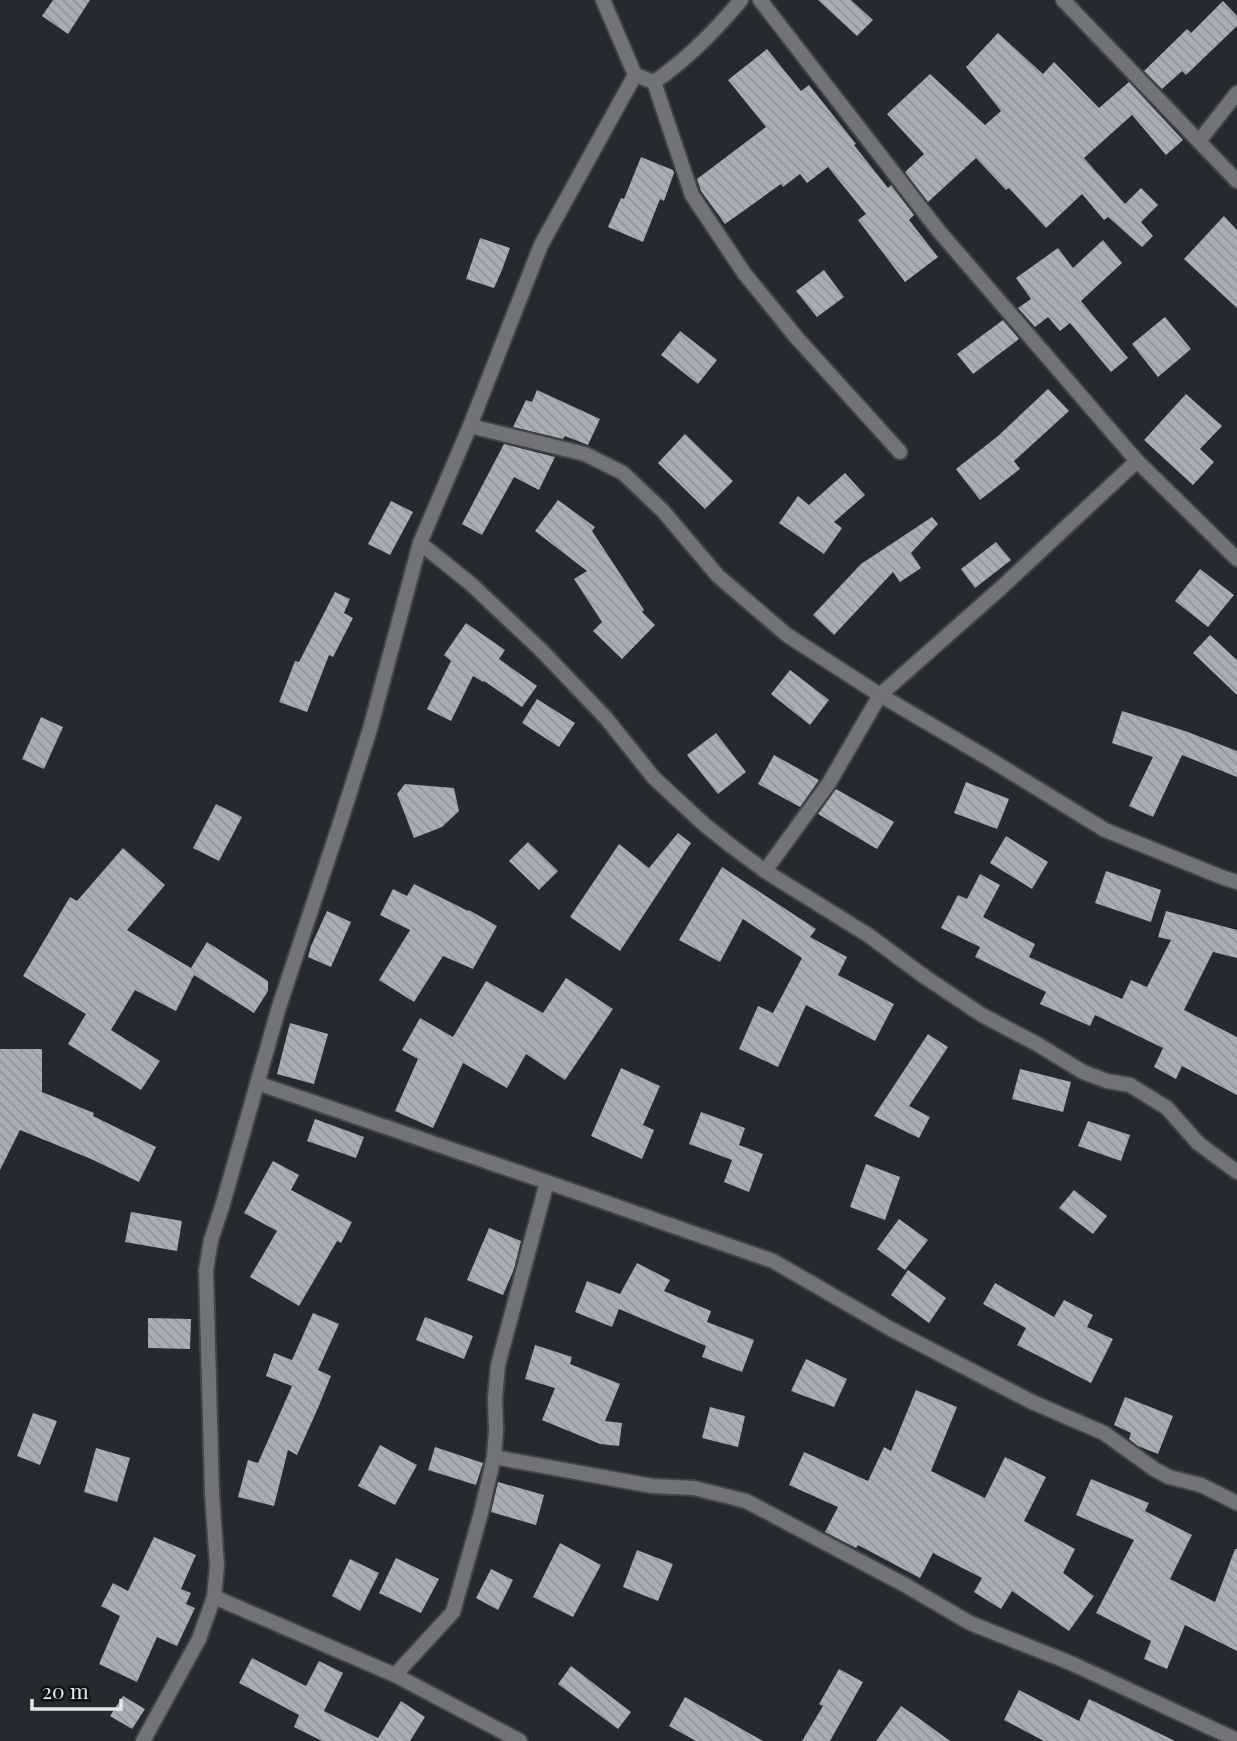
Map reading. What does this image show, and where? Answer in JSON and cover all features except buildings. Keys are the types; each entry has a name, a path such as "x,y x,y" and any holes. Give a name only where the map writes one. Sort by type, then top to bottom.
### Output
{"street":[{"path":"603,0 635,75 654,82"},
{"path":"654,82 672,70 717,29 741,0"},
{"path":"760,0 938,230 1137,461 1237,559"},
{"path":"1063,0 1237,181"},
{"path":"143,1741 199,1639 214,1597 217,1566 212,1493 206,1270 211,1240 278,1007 370,729 420,543 470,426 541,245 635,75"},
{"path":"654,82 692,195 699,206 744,273 797,338 900,452"},
{"path":"1199,141 1237,93"},
{"path":"470,426 585,454 623,473 663,511 718,576 787,635 880,695 1105,830 1237,882"},
{"path":"765,871 829,783 880,695 1002,587 1137,461"},
{"path":"420,543 471,584 541,650 606,718 654,778 706,826 765,871 868,935 982,1015 1083,1072 1107,1081 1130,1085 1167,1108 1198,1143 1237,1172"},
{"path":"257,1083 773,1261 915,1341 1032,1402 1104,1433 1137,1458 1169,1477 1201,1485 1237,1503"},
{"path":"395,1675 453,1612 494,1457 498,1365 547,1182"},
{"path":"494,1457 652,1486 694,1488 746,1501 905,1585 970,1623 1073,1664 1237,1740"},
{"path":"214,1597 395,1675 520,1741"}]}
